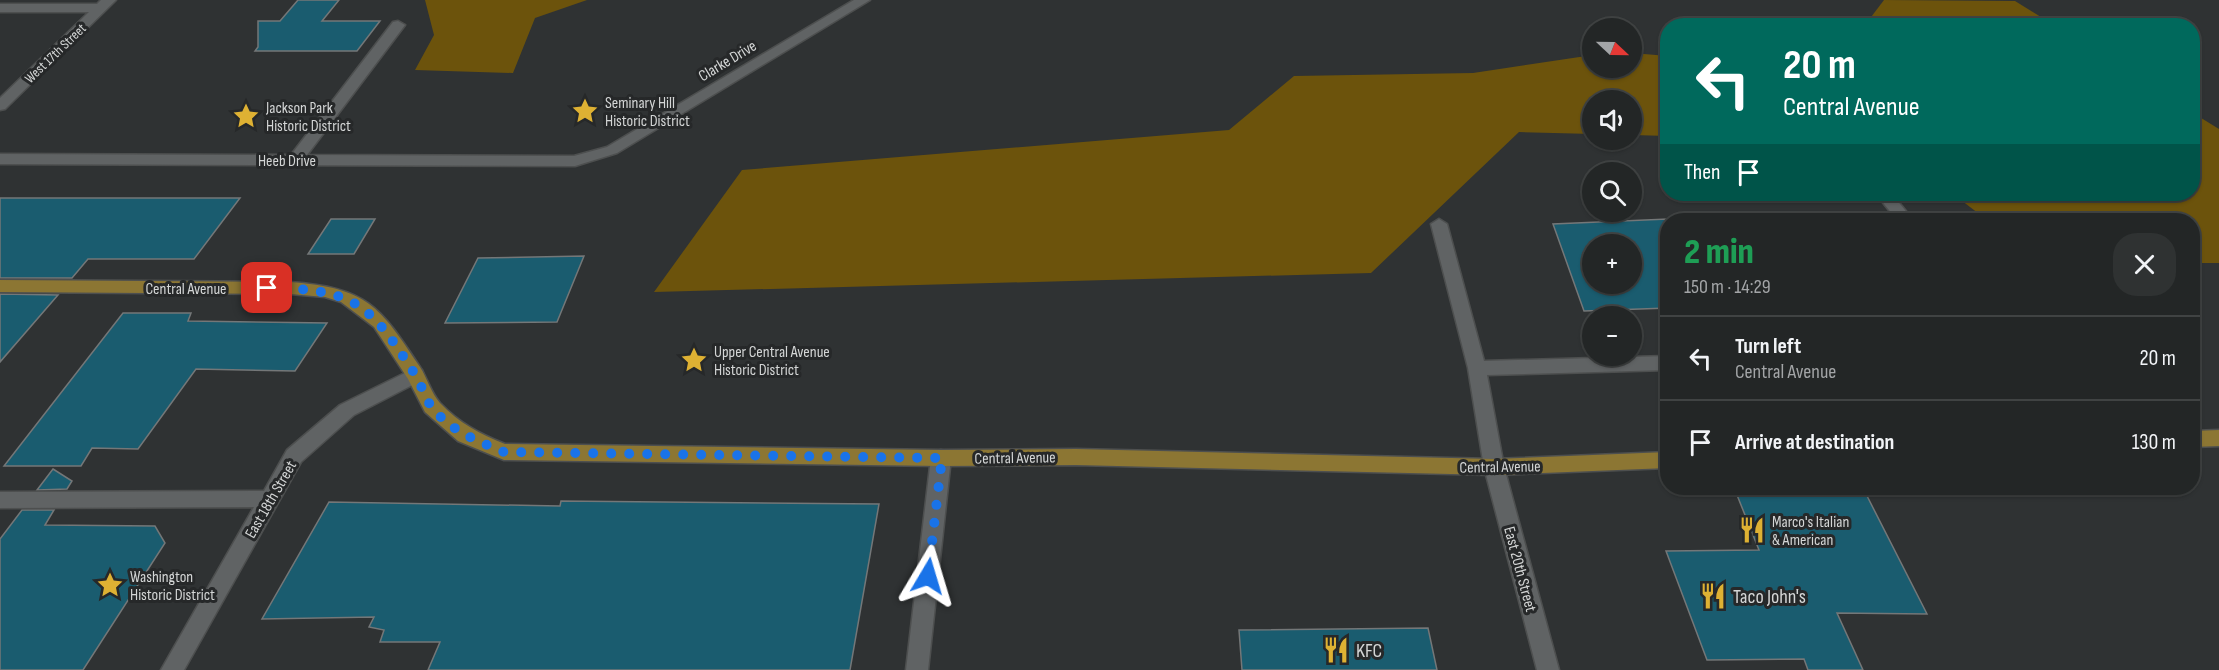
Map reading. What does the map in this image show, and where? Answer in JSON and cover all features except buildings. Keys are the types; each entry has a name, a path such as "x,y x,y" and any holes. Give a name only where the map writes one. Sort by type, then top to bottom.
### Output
{"main road":[{"name":"Central Avenue","path":"0,286 290,288 326,291 347,298 380,322 416,375 432,406 465,436 504,452 942,458 1076,456 1494,467 1660,460"},
{"path":"2200,439 2219,438"}],"street":[{"name":"Clarke Drive","path":"575,161 612,150 863,0"},
{"path":"0,8 105,4"},
{"name":"West 17th Street","path":"0,106 105,4"},
{"path":"295,160 398,25"},
{"name":"Heeb Drive","path":"0,159 575,161"},
{"path":"1890,201 1899,213"},
{"name":"East 20th Street","path":"1439,224 1477,368 1494,467 1548,670"},
{"path":"1477,368 1660,363"},
{"name":"East 18th Street","path":"172,670 294,456 347,410 416,375"},
{"path":"917,670 942,458"},
{"path":"0,500 270,499"}],"shaded area":[{"path":"425,0 587,0 535,18 513,73 415,70 434,35"},
{"path":"1884,0 2015,1 2043,18 1870,18"},
{"path":"1642,54 1660,55 1660,136 1642,135 1642,90 1582,90 1582,134 1519,132 1371,273 654,292 742,170 1229,130 1294,76 1473,73 1582,57 1582,78 1642,78"},
{"path":"2200,117 2219,129 2219,263 2200,263 2200,213 1978,213 1962,201 2200,201"}],"place":[{"name":"Seminary Hill Historic District","path":"585,111"},
{"name":"Jackson Park Historic District","path":"246,116"},
{"name":"Upper Central Avenue Historic District","path":"694,360"},
{"name":"Marco's Italian & American","path":"1752,530"},
{"name":"Washington Historic District","path":"110,585"},
{"name":"Taco John's","path":"1713,596"},
{"name":"KFC","path":"1336,650"}],"route":[{"path":"267,288 326,291 347,298 363,309 380,322 416,375 432,406 465,436 504,452 942,458 928,576"}]}
